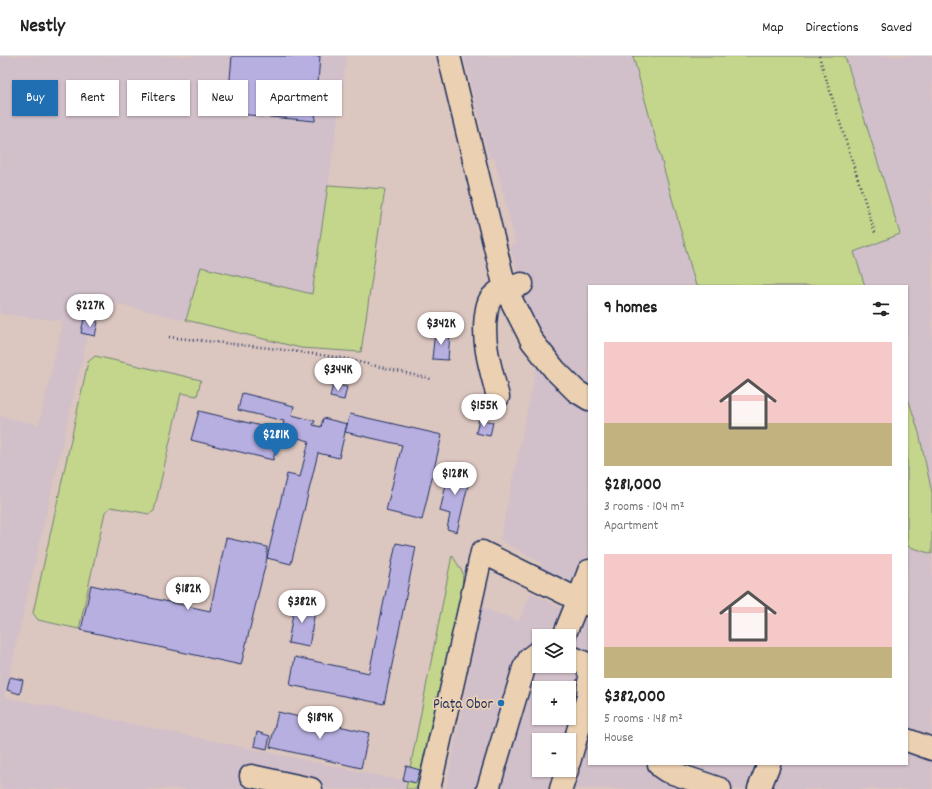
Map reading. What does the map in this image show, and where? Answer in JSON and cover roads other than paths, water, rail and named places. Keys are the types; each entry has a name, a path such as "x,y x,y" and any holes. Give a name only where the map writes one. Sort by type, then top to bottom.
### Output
{"street":[{"path":"449,56 514,286 532,341 554,370 576,391 588,398"},
{"path":"498,397 486,344 485,324 487,307 490,299 500,291 514,286"},
{"path":"429,789 482,552 584,603"},
{"path":"568,629 584,603 588,577"},
{"path":"488,789 524,668 532,656"},
{"path":"576,660 585,664 588,670"},
{"path":"576,738 588,696"},
{"path":"908,740 932,749"},
{"path":"660,765 661,768 667,771 720,789"},
{"path":"759,789 768,765"},
{"path":"251,776 311,789"},
{"path":"561,789 565,777"}],"place":[{"name":"Piața Obor","path":"501,703"}]}
